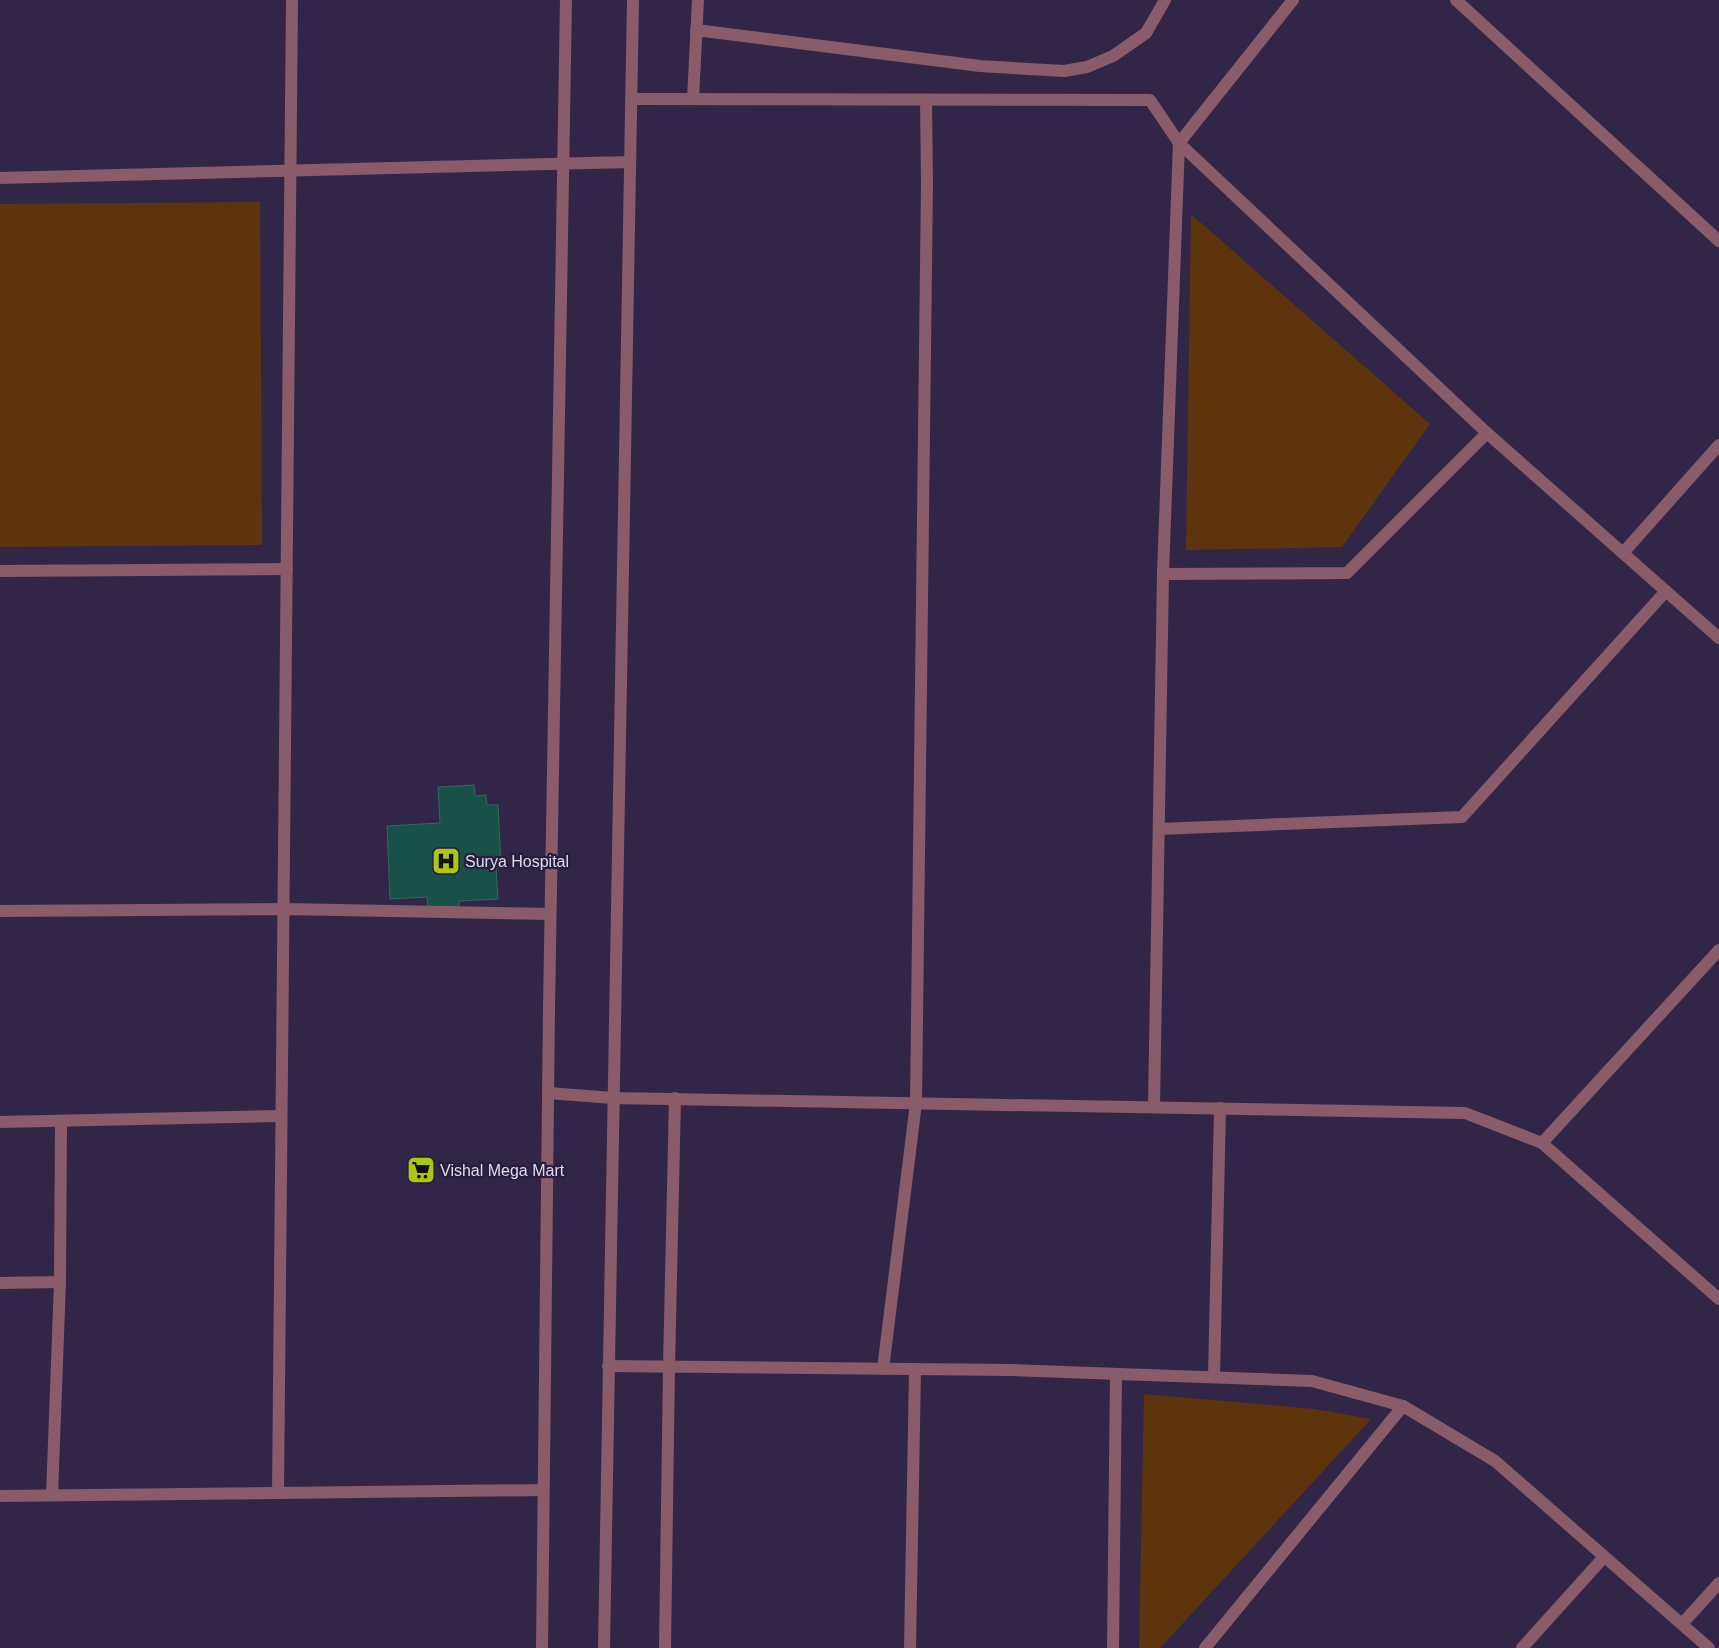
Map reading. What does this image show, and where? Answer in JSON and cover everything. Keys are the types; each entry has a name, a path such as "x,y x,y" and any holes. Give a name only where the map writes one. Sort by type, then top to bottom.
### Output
{"street":[{"path":"278,1493 292,0"},
{"path":"542,1648 550,914 566,0"},
{"path":"604,1648 633,0"},
{"path":"693,99 698,0"},
{"path":"696,30 980,66 1064,71 1087,67 1113,56 1140,38 1146,33 1165,0"},
{"path":"1154,1108 1163,574 1179,143 1293,0"},
{"path":"1456,0 1719,241"},
{"path":"631,99 1150,100 1179,143 1487,433 1719,638"},
{"path":"883,1369 916,1103 927,183 926,100"},
{"path":"0,178 630,162"},
{"path":"1163,574 1347,573 1487,433"},
{"path":"1623,553 1719,445"},
{"path":"0,571 287,569"},
{"path":"1159,829 1462,817 1666,591"},
{"path":"0,911 284,909 550,914"},
{"path":"1542,1143 1719,950"},
{"path":"548,1093 614,1098 1465,1113 1542,1143 1719,1300"},
{"path":"666,1648 669,1367 675,1098"},
{"path":"1214,1378 1220,1108"},
{"path":"0,1122 281,1116"},
{"path":"52,1495 60,1282 61,1121"},
{"path":"0,1283 60,1282"},
{"path":"608,1366 883,1369 1116,1374 1312,1381 1403,1406 1495,1460 1709,1648"},
{"path":"910,1648 915,1370"},
{"path":"1113,1648 1116,1374"},
{"path":"1205,1648 1403,1406"},
{"path":"0,1496 543,1490"},
{"path":"1522,1648 1604,1556"},
{"path":"1682,1624 1719,1582"}],"shaded area":[{"path":"260,202 262,545 0,547 0,204"},
{"path":"1191,214 1430,424 1342,547 1186,550"},
{"path":"1144,1394 1314,1409 1371,1419 1160,1648 1139,1648"}],"building":[{"path":"474,785 475,796 486,795 487,805 498,805 501,868 496,868 498,899 459,901 459,906 428,908 427,897 390,899 387,826 440,823 438,787"}],"place":[{"name":"Surya Hospital","path":"446,861"},
{"name":"Vishal Mega Mart","path":"421,1170"}]}
